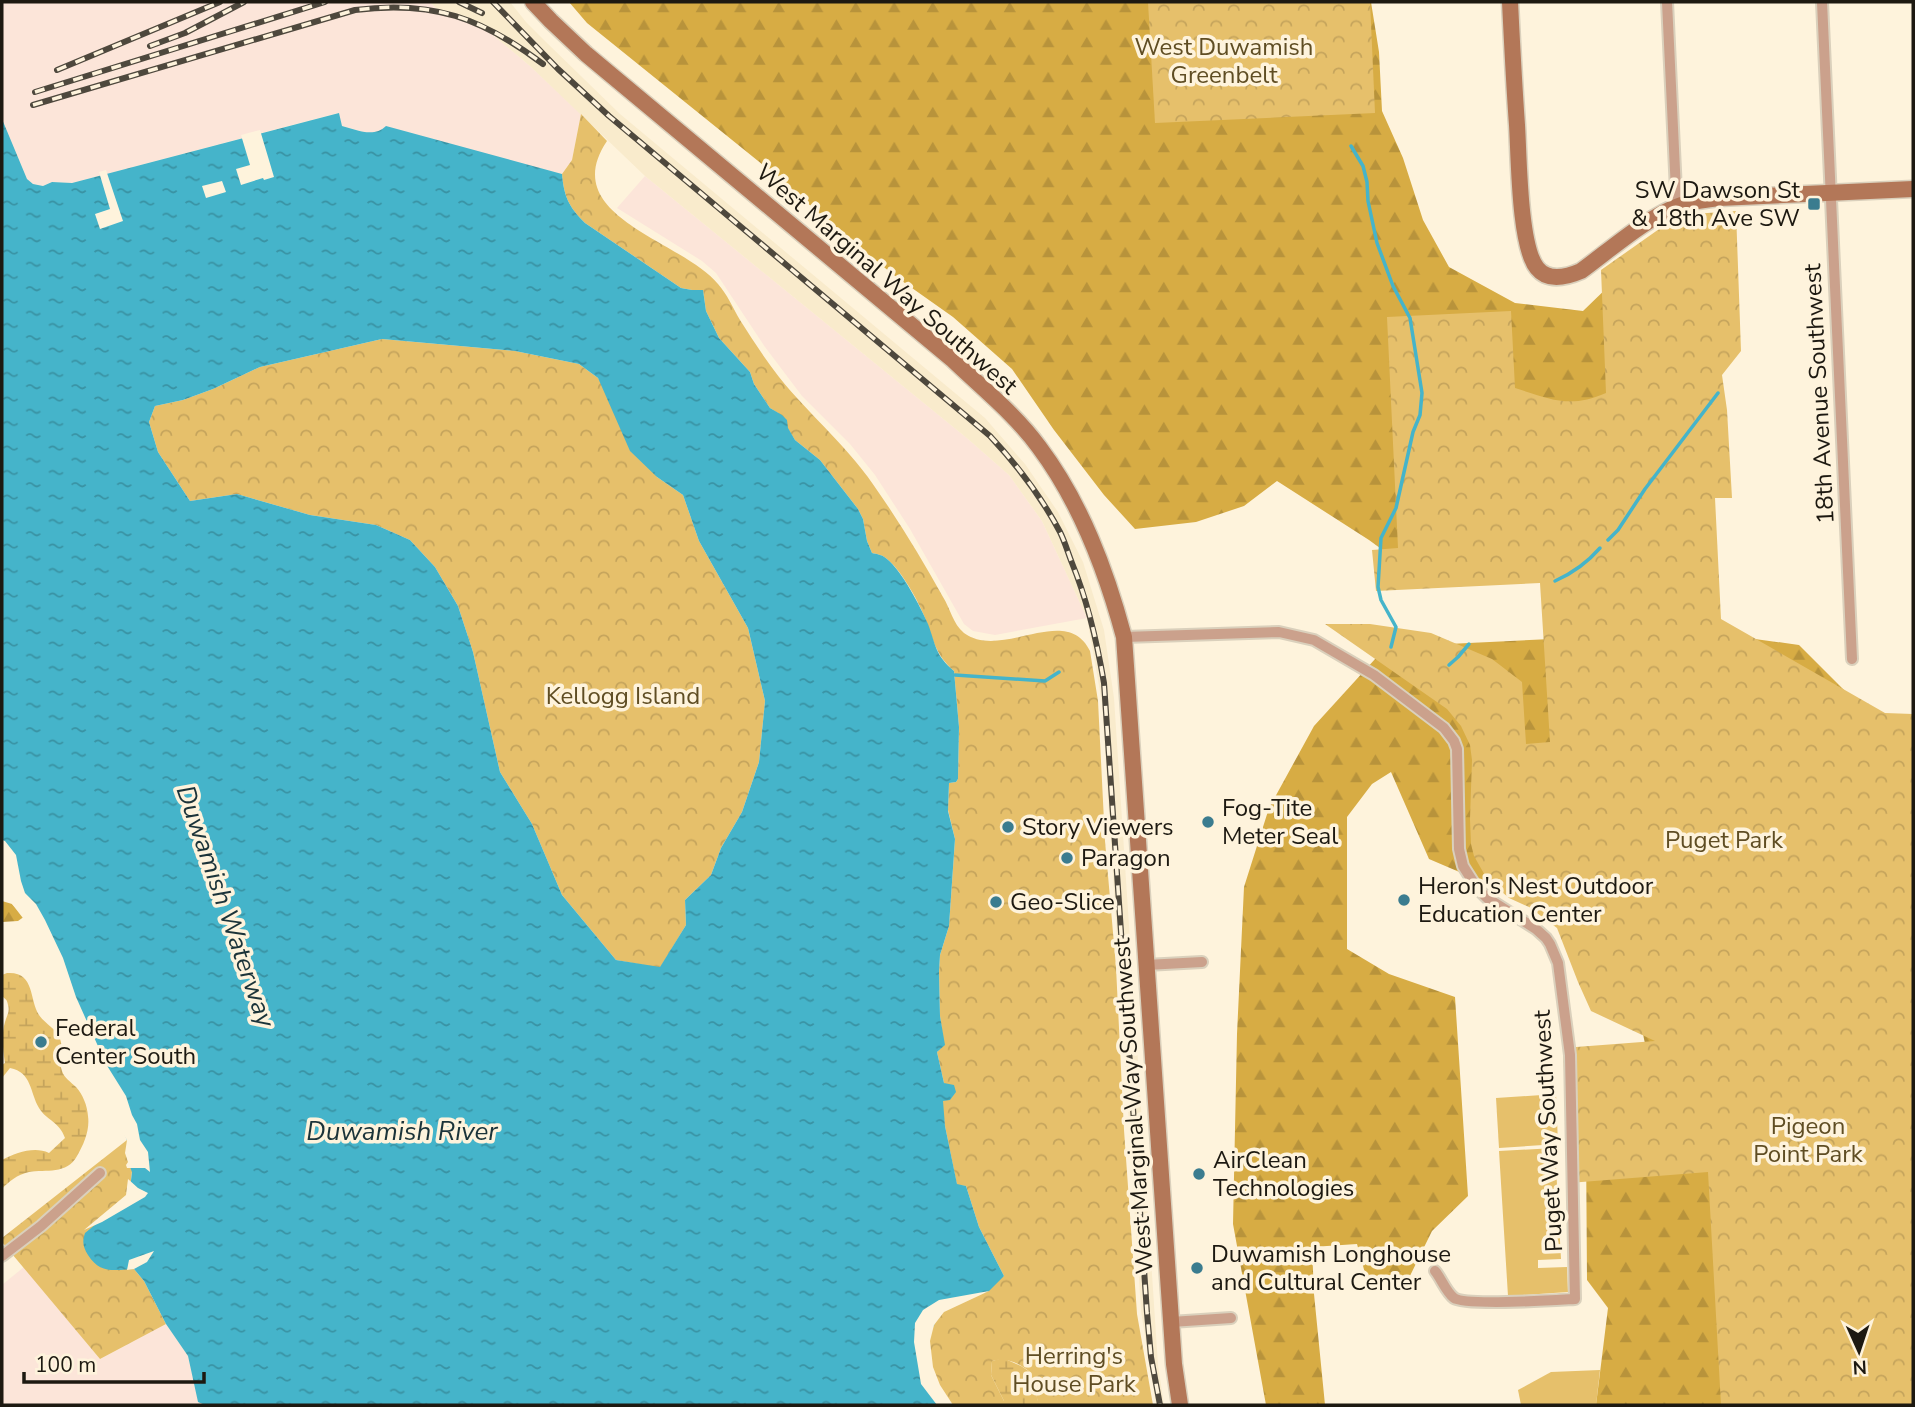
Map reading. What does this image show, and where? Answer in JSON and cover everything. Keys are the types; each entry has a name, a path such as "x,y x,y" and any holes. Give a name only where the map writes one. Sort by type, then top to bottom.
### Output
{"main road":[{"name":"West Marginal Way Southwest","path":"533,2 586,54 952,359 1039,446 1065,486 1099,555 1124,637 1174,1364 1180,1405"},
{"path":"1510,2 1521,191 1527,244 1538,270 1545,275 1556,278 1581,271 1648,222 1679,205 1719,198 1913,189"}],"street":[{"path":"1667,2 1676,191 1679,205"},
{"name":"18th Avenue Southwest","path":"1822,2 1852,659"},
{"name":"Puget Way Southwest","path":"1124,637 1279,632 1314,640 1374,675 1444,728 1457,749 1459,849 1463,866 1487,898 1546,938 1558,963 1570,1055 1576,1299 1462,1301 1455,1298 1435,1270"},
{"path":"1146,965 1202,962"},
{"path":"2,1256 41,1226 100,1173"},
{"path":"1171,1322 1231,1318"}],"shaded area":[{"path":"2,2 430,2 440,12 487,30 581,114 572,160 562,174 382,130 370,134 342,126 338,113 72,183 52,182 43,186 33,184 27,179 2,119"},
{"path":"430,2 510,2 526,22 620,114 985,418 1025,464 1058,512 1083,562 1104,630 1114,698 1158,1365 1164,1405 1156,1405 1141,1311 1102,703 1087,618 1042,521 1009,475 645,176 530,66 487,30 440,12"},
{"path":"645,176 1009,475 1042,521 1087,618 995,635 973,631 964,624 910,529 875,475 850,444 802,396 765,347 716,273 702,261 617,208"},
{"path":"24,1267 100,1359 166,1324 188,1356 198,1401 205,1405 2,1405 2,1285"}],"green space":[{"path":"569,2 1371,2 1379,52 1382,111 1403,158 1423,220 1449,267 1515,303 1583,311 1644,252 1730,290 1410,570 1369,540 1277,481 1244,506 1196,522 1135,529 1104,495 1054,430 1012,369 953,317 895,276 778,177 587,23"},
{"name":"West Duwamish Greenbelt","path":"1148,2 1370,2 1375,113 1155,123"},
{"name":"Herring's House Park","path":"581,114 607,141 596,167 598,189 610,208 630,224 701,268 718,284 779,377 868,477 912,544 960,629 979,640 996,641 1050,631 1066,631 1079,637 1090,651 1098,701 1137,1314 1153,1405 1043,1405 1038,1402 1030,1372 1008,1360 992,1361 991,1375 1004,1405 950,1405 937,1387 926,1341 942,1309 1004,1276 979,1227 966,1186 957,1185 942,1105 946,1085 937,1052 944,1045 939,972 940,955 949,926 955,839 948,810 949,783 958,779 959,727 954,671 941,657 911,589 892,563 872,553 858,509 820,460 795,440 778,413 770,408 754,384 750,372 719,338 706,311 703,290 681,288 585,223 571,207 562,174 572,160"},
{"name":"Puget Park","path":"1736,211 1741,351 1722,375 1727,410 1732,498 1715,498 1721,619 1885,713 1913,714 1913,1405 1721,1405 1708,1172 1569,1183 1563,1048 1655,1041 1591,1011 1557,928 1529,907 1509,898 1487,879 1474,856 1471,844 1472,760 1470,745 1461,726 1447,709 1325,624 1370,624 1431,633 1492,659 1522,682 1526,744 1550,742 1540,583 1376,591 1372,550 1398,548 1387,317 1511,311 1515,388 1560,401 1593,398 1606,393 1601,270 1679,215"},
{"name":"Kellogg Island","path":"382,339 515,351 579,364 598,378 657,477 683,495 699,541 748,628 765,701 759,762 742,812 721,848 711,875 685,900 686,925 660,968 616,960 562,895 532,824 500,772 473,652 458,606 435,567 410,540 376,525 310,515 237,494 190,501 158,452 149,422 155,406 183,400 213,389 260,367"},
{"path":"1712,633 1799,645 1851,697 1737,1405 1596,1405 1608,1308 1587,1280 1586,1138 1646,1048 1635,998 1576,938 1520,898 1429,859 1391,772 1372,784 1347,817 1347,949 1389,974 1455,997 1468,1196 1432,1231 1406,1284 1368,1284 1357,1244 1312,1247 1325,1405 1266,1405 1233,1224 1237,1034 1244,887 1269,808 1314,726 1386,647"},
{"path":"2,901 12,904 25,916 18,921 2,922"},
{"path":"7,973 22,976 27,981 39,1015 58,1035 62,1071 83,1097 88,1121 82,1147 68,1166 25,1173 2,1189 2,1160 31,1150 49,1153 65,1138 60,1128 39,1108 23,1074 10,1068 2,1078 2,1065 5,1063 3,1032 9,1010 7,1001 2,996 2,975"},
{"path":"1556,1094 1558,1144 1499,1148 1496,1098"},
{"path":"127,1140 128,1162 132,1171 129,1197 134,1269 144,1281 166,1324 100,1359 2,1242 2,1238"},
{"path":"1555,1148 1561,1259 1538,1260 1538,1268 1567,1267 1568,1292 1508,1296 1499,1151"},
{"path":"1003,1358 1030,1372 1038,1401 1043,1405 1004,1405 991,1375 992,1361"},
{"path":"1600,1370 1596,1405 1521,1405 1518,1390 1551,1372"}],"water":[{"name":"Duwamish River","path":"339,113 342,126 376,132 386,126 562,174 568,201 585,223 681,288 703,290 706,311 719,338 750,372 754,384 770,408 787,420 795,440 820,460 858,509 872,553 893,564 925,617 940,655 954,671 959,727 958,779 949,783 948,811 955,839 949,926 940,955 939,972 940,1016 945,1045 937,1052 944,1083 954,1085 956,1092 950,1100 943,1101 945,1126 957,1184 966,1186 979,1227 1004,1276 989,1291 942,1309 926,1341 929,1367 950,1405 205,1405 198,1402 188,1356 166,1324 144,1281 134,1269 102,1268 88,1255 83,1244 85,1233 129,1197 132,1172 128,1162 127,1140 2,866 2,119 27,179 33,184 43,186 52,182 72,183","holes":["382,339 515,351 579,364 598,378 630,451 657,477 683,495 699,541 748,628 765,701 759,762 742,812 721,848 711,875 685,900 686,925 660,967 616,960 562,895 532,824 500,772 473,652 458,606 435,567 410,540 376,525 310,515 237,494 190,501 158,452 149,422 155,406 183,400 213,389 260,367"]}],"pier":[{"path":"260,130 274,177 241,185 236,169 250,165 241,135"},
{"path":"106,170 123,221 100,229 95,214 110,209 99,172"},
{"path":"222,181 226,192 206,198 202,186"},
{"path":"2,840 16,855 25,893 36,904 45,920 106,1064 126,1096 140,1140 148,1152 150,1172 145,1168 127,1168 127,1140 82,1053 26,922 12,904 2,870"},
{"path":"128,1179 148,1193 145,1197 84,1230 126,1195"},
{"path":"154,1251 147,1262 127,1270 129,1260"},
{"path":"989,1291 944,1312 934,1325 930,1341 933,1367 940,1385 953,1405 937,1405 921,1384 914,1342 915,1323 923,1310 939,1300"}],"waterway":[{"path":"1351,146 1363,166 1377,243 1393,286 1410,318 1422,393 1420,415 1413,432 1396,508 1381,538 1378,587 1381,600 1396,627 1391,647"},
{"path":"1608,540 1718,393"},
{"path":"1555,581 1579,567 1600,548"},
{"path":"1449,665 1469,644"},
{"path":"955,675 1045,681 1059,672"}],"railway":[{"path":"57,70 220,2"},
{"path":"150,46 185,33 244,2"},
{"path":"35,92 325,2"},
{"path":"459,2 482,13"},
{"path":"493,2 558,69 609,116 990,436 1028,481 1060,532 1087,607 1104,683 1147,1313 1151,1357 1160,1405"},
{"path":"33,105 355,10 409,8 455,16 499,35 543,64"}],"place":[{"name":"SW Dawson St & 18th Ave SW","path":"1814,204"},
{"name":"Fog-Tite Meter Seal","path":"1208,822"},
{"name":"Story Viewers","path":"1008,827"},
{"name":"Paragon","path":"1067,858"},
{"name":"Heron's Nest Outdoor Education Center","path":"1404,900"},
{"name":"Geo-Slice","path":"996,902"},
{"name":"Federal Center South","path":"41,1042"},
{"name":"AirClean Technologies","path":"1199,1174"},
{"name":"Duwamish Longhouse and Cultural Center","path":"1197,1268"}],"water label":[{"name":"Duwamish Waterway","path":"226,906"}],"park label":[{"name":"Pigeon Point Park","path":"1808,1140"}]}
